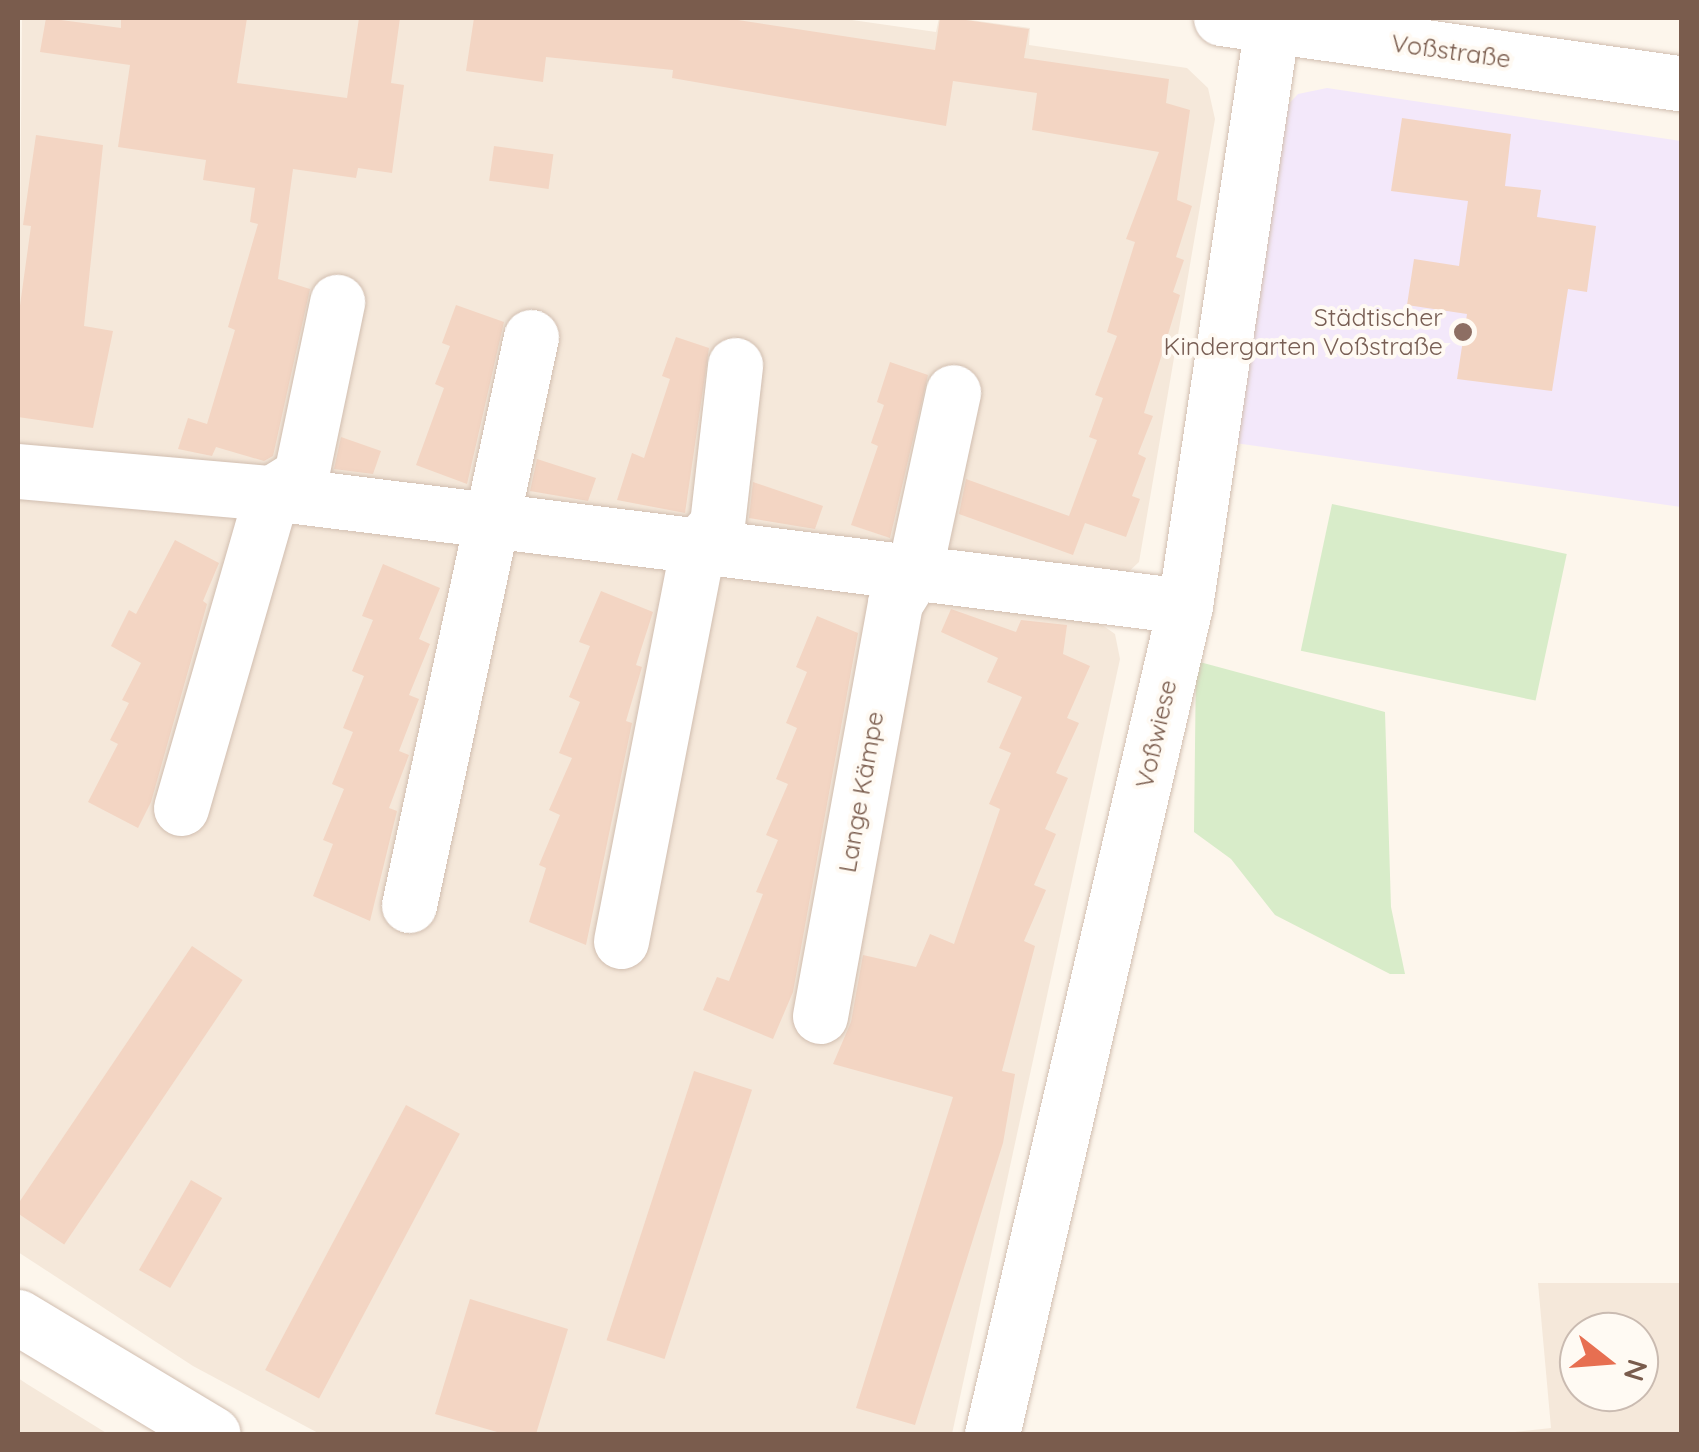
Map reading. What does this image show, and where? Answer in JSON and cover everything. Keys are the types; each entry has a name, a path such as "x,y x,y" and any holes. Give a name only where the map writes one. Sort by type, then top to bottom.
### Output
{"street":[{"name":"Voßstraße","path":"1256,20 1682,84"},
{"name":"Voßwiese","path":"992,1434 1186,606 1256,20"},
{"path":"181,808 272,493 301,474 337,302"},
{"path":"409,904 531,337"},
{"path":"621,941 698,546 718,524 735,365"},
{"name":"Lange Kämpe","path":"820,1016 896,603 914,573 953,392"},
{"path":"18,472 272,493 1186,606"},
{"path":"18,1317 213,1434"}],"shaded area":[{"path":"22,18 838,18 936,32 939,18 956,18 1030,28 1029,45 1187,68 1208,88 1215,119 1139,562 1125,575 18,445"},
{"name":"Städtischer Kindergarten Voßstraße","path":"1327,88 1681,141 1681,507 1228,442 1280,113 1298,94"},
{"path":"18,491 1098,622 1115,634 1120,659 952,1434 320,1434 193,1366 18,1252"},
{"path":"1538,1283 1681,1283 1681,1434 1497,1434 1551,1428"},
{"path":"18,1378 27,1384 108,1434 18,1434"}],"green space":[{"path":"1332,504 1567,554 1536,701 1301,651"},
{"path":"1196,661 1385,712 1391,907 1405,974 1390,974 1275,915 1231,859 1194,832"}],"building":[{"path":"46,18 121,28 121,18 247,18 237,83 347,98 359,18 400,18 391,83 404,85 392,173 358,168 356,178 293,169 278,279 310,289 273,456 264,461 216,447 212,456 178,449 188,418 207,424 235,330 228,327 258,224 250,222 255,188 203,180 206,160 118,147 130,65 40,52"},
{"path":"474,18 725,18 935,50 940,18 952,18 1029,29 1024,58 1169,79 1166,103 1190,110 1177,200 1192,206 1176,257 1184,260 1173,292 1180,295 1144,413 1153,416 1138,454 1146,458 1132,496 1140,499 1126,537 1085,523 1073,555 959,514 966,479 1069,516 1097,440 1089,437 1103,398 1095,395 1117,336 1107,332 1135,242 1126,239 1159,152 1032,130 1037,93 953,81 946,126 672,78 673,70 546,57 543,82 466,71"},
{"path":"1402,118 1511,134 1505,186 1541,190 1537,217 1596,226 1587,292 1568,289 1552,391 1457,379 1467,314 1407,305 1414,259 1459,266 1468,201 1391,191"},
{"path":"36,135 103,145 84,326 113,331 93,428 18,417 18,320 31,226 23,225"},
{"path":"494,146 553,154 549,189 489,181"},
{"path":"456,305 504,322 467,484 416,465 444,388 435,384 450,346 442,343"},
{"path":"676,337 709,348 685,513 617,500 632,453 644,458 670,379 662,376"},
{"path":"890,362 928,375 890,538 851,525 878,446 871,443 884,405 877,402"},
{"path":"341,437 381,451 373,474 334,469"},
{"path":"537,459 596,478 588,501 530,491"},
{"path":"753,482 823,506 815,529 749,518"},
{"path":"175,540 219,563 203,601 207,604 151,802 138,828 88,802 118,744 110,740 129,703 122,700 141,663 111,646 129,610 136,614"},
{"path":"383,564 440,588 419,639 430,644 409,695 419,699 399,751 409,755 389,808 397,811 370,921 313,896 333,844 323,840 344,789 332,784 353,732 343,728 364,676 352,671 373,620 362,616"},
{"path":"601,591 653,612 636,665 642,667 626,721 632,723 586,945 529,922 546,868 539,865 560,815 549,810 572,758 559,753 580,702 569,697 590,646 579,642"},
{"path":"951,609 1016,632 1021,620 1067,625 1063,654 1090,666 1067,718 1079,723 1056,773 1068,778 1045,829 1056,834 1034,885 1046,890 1024,941 1035,946 1002,1071 1015,1074 1003,1143 915,1425 856,1408 953,1097 833,1064 851,1022 863,955 916,967 930,934 954,944 1000,809 989,804 1011,753 999,748 1022,697 987,682 998,658 941,632"},
{"path":"817,616 858,633 793,992 773,1039 703,1010 717,977 729,981 763,894 756,892 778,840 766,835 788,784 776,779 797,728 786,723 807,672 796,667"},
{"path":"192,946 243,980 64,1245 18,1213 18,1204"},
{"path":"694,1071 752,1090 665,1359 607,1340"},
{"path":"406,1105 460,1134 319,1399 265,1370"},
{"path":"191,1180 222,1198 170,1288 139,1270"},
{"path":"470,1299 568,1329 536,1434 504,1434 435,1414"}],"place":[{"name":"Städtischer Kindergarten Voßstraße","path":"1463,332"}]}
